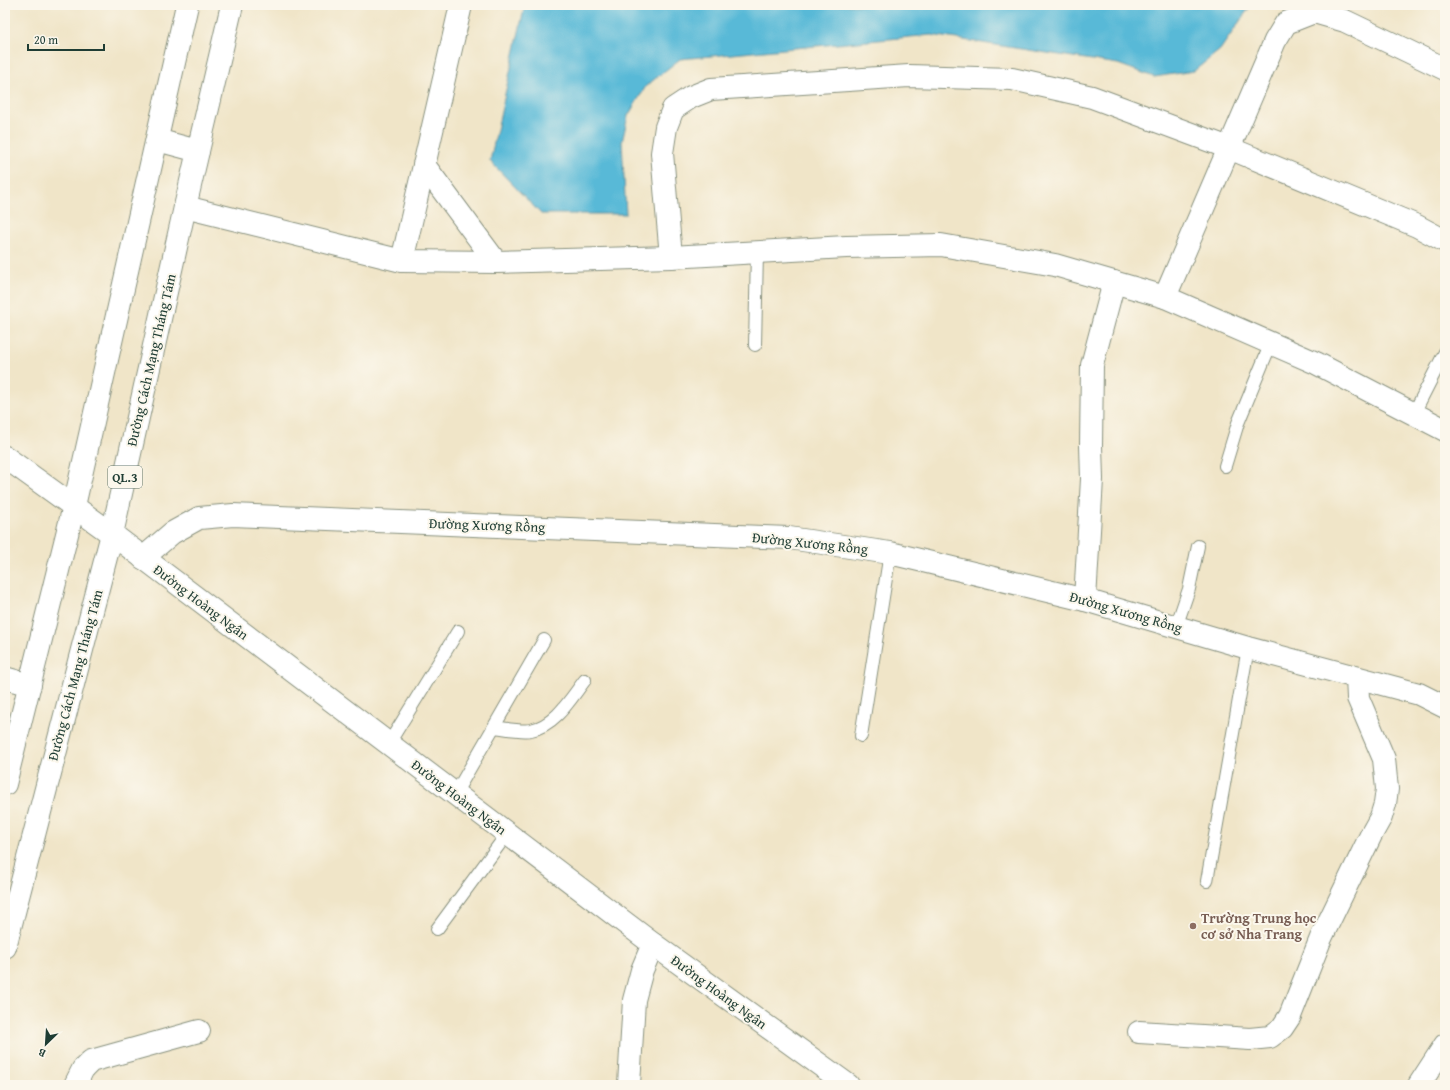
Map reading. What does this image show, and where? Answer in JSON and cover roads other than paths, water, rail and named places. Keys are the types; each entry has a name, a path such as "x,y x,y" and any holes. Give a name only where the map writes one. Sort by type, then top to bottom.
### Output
{"main road":[{"path":"5,784 74,506 187,5"},
{"name":"Đường Cách Mạng Tháng Tám","path":"5,947 112,534 232,5"},
{"path":"402,261 461,5"},
{"path":"1164,297 1275,40 1286,23 1314,12 1345,22 1445,69"},
{"path":"671,257 662,153 666,127 673,109 691,97 711,89 909,76 1012,79 1092,97 1229,148 1417,226 1445,241"},
{"path":"157,140 198,151"},
{"path":"424,165 496,262"},
{"path":"185,207 402,261 496,262 671,257 846,247 941,244 1055,265 1164,297 1316,363 1445,430"},
{"path":"1085,600 1092,479 1092,365 1114,282"},
{"name":"Đường Hoàng Ngân","path":"5,457 112,534 653,944 848,1085"},
{"name":"Đường Xương Rồng","path":"142,558 172,533 199,518 233,515 789,538 890,553 1085,600 1248,648 1419,694 1445,707"},
{"path":"5,678 30,686"},
{"path":"1139,1032 1250,1040 1270,1037 1282,1028 1290,1016 1321,938 1381,817 1385,804 1387,789 1384,759 1358,698 1357,678"},
{"path":"629,1085 634,1000 642,970 653,944"},
{"path":"75,1085 82,1069 91,1061 199,1031"},
{"path":"1419,1085 1445,1045"}],"lane":[{"path":"755,345 757,252"},
{"path":"1225,466 1238,423 1271,343"},
{"path":"1414,413 1445,352"},
{"path":"1176,626 1189,589 1198,546"},
{"path":"861,736 890,553"},
{"path":"389,744 458,631"},
{"path":"455,794 544,640"},
{"path":"1207,881 1248,648"},
{"path":"494,727 530,730 543,726 556,716 585,680"},
{"path":"437,929 507,834"}],"water":[{"path":"525,5 1251,5 1220,50 1194,71 1154,77 1118,64 931,35 680,59 646,86 628,116 622,142 626,214 541,214 490,161"}],"place":[{"name":"Trường Trung học cơ sở Nha Trang","path":"1193,926"}]}
